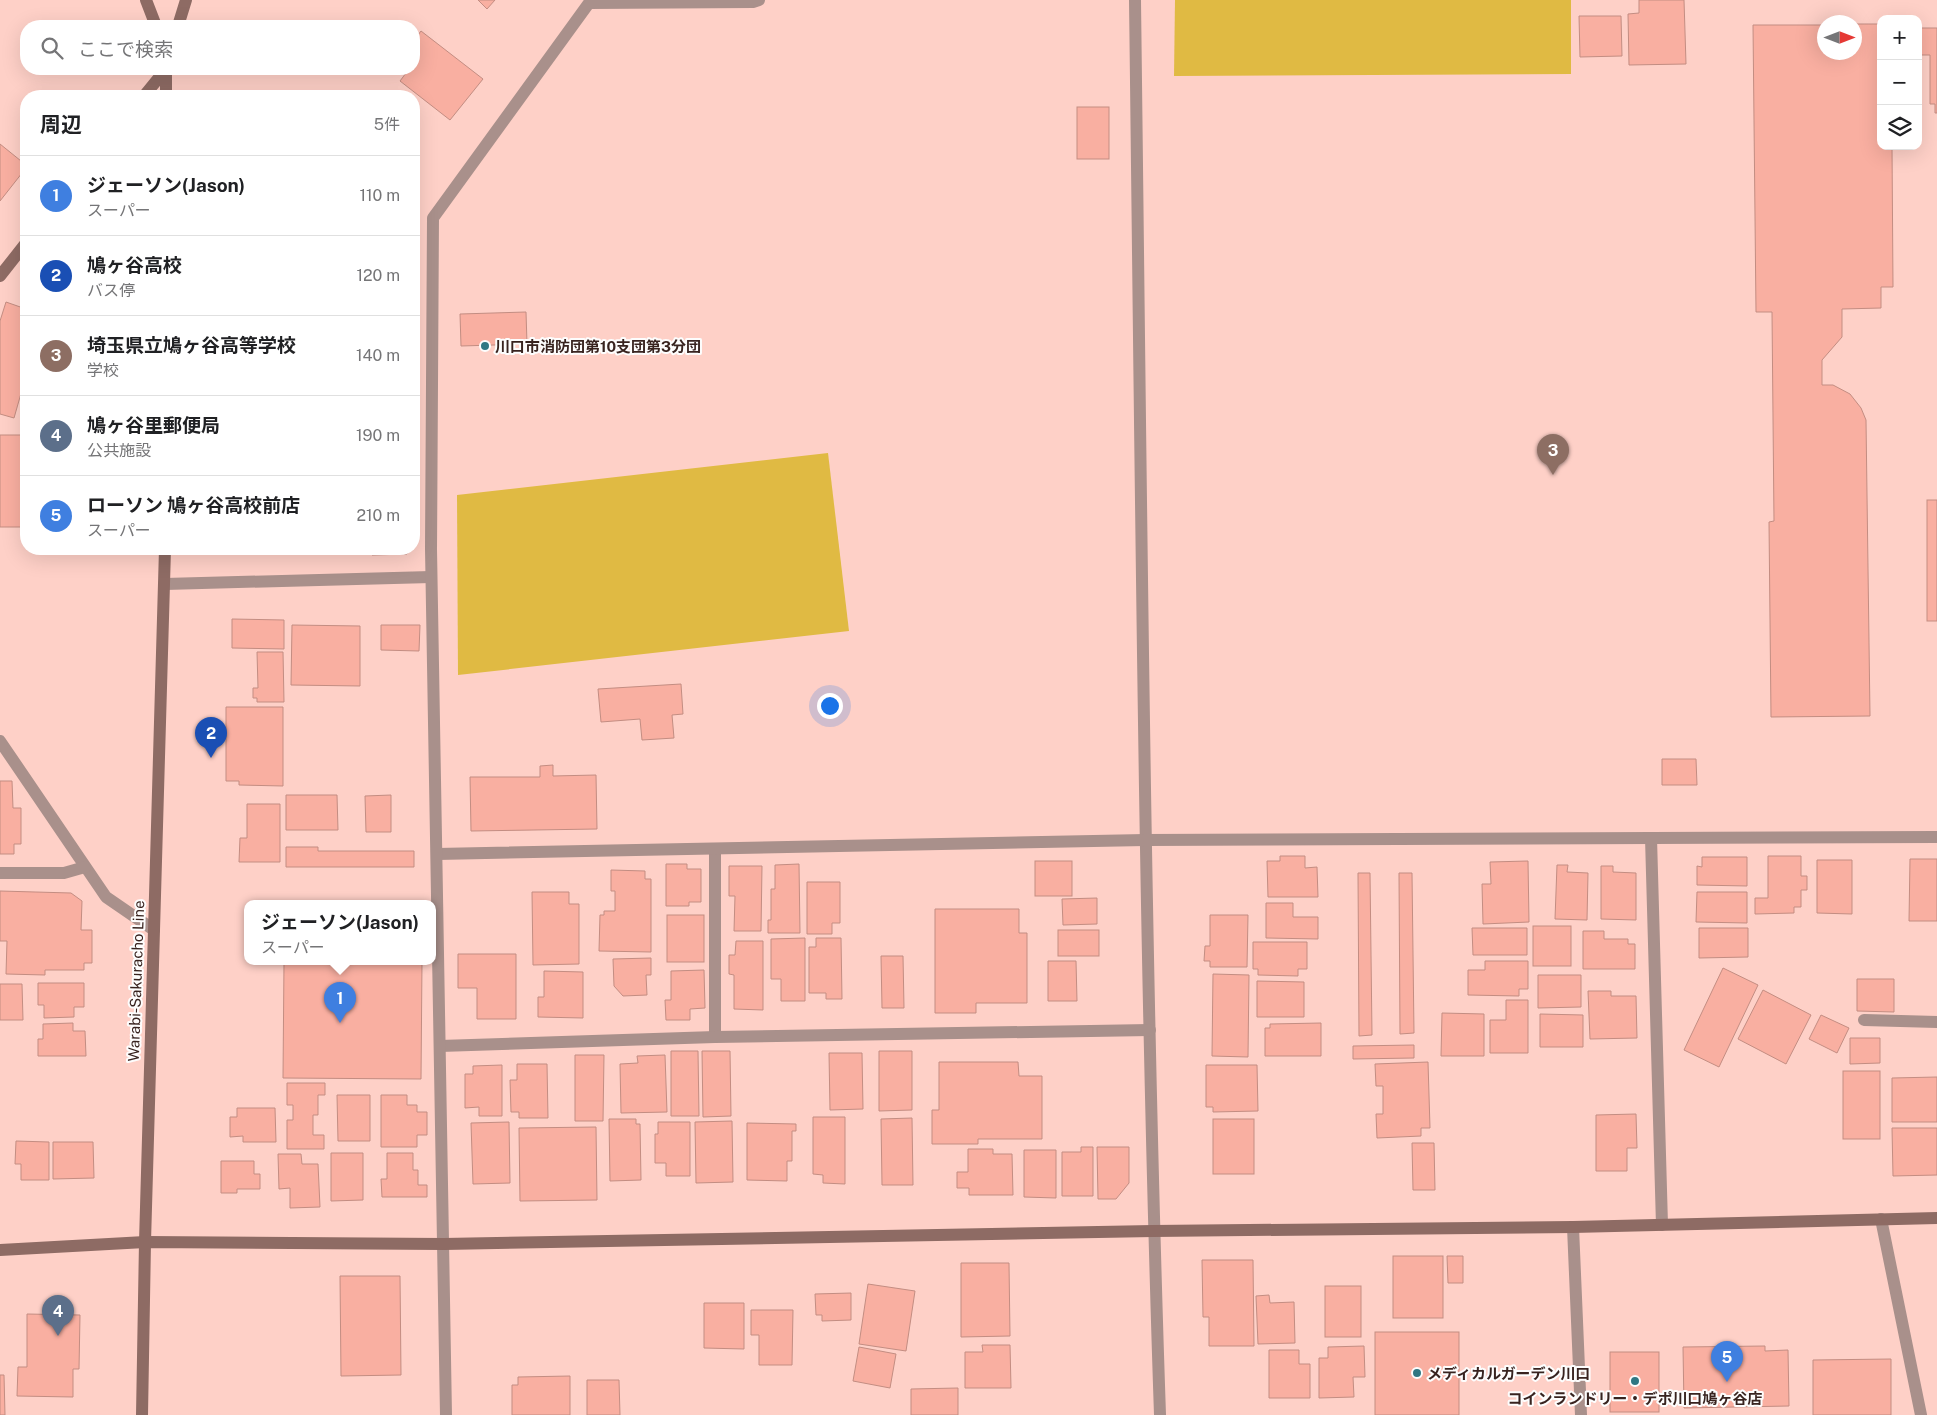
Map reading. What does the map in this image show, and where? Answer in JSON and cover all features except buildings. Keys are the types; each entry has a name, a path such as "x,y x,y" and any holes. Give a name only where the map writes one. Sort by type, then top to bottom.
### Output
{"street":[{"path":"146,0 154,20"},
{"path":"180,20 186,0"},
{"path":"1135,0 1145,840 1153,1231 1160,1415"},
{"path":"446,1415 431,577 433,218 588,1 755,1"},
{"path":"149,90 161,75"},
{"path":"166,75 166,90"},
{"path":"0,276 20,251"},
{"name":"Warabi-Sakuracho Line","path":"142,1415 145,1242 165,555"},
{"path":"165,584 431,577"},
{"path":"0,741 106,897 154,930"},
{"path":"436,854 1145,840 1937,837"},
{"path":"1651,838 1662,1225"},
{"path":"715,849 715,1037"},
{"path":"0,874 64,873 85,867"},
{"path":"1864,1020 1937,1022"},
{"path":"440,1046 715,1037 1150,1030"},
{"path":"0,1250 145,1242 444,1244 1153,1231 1573,1227 1937,1218"},
{"path":"1881,1219 1921,1415"},
{"path":"1573,1227 1581,1415"}],"shaded area":[{"path":"1175,0 1571,0 1571,74 1174,76"},
{"path":"828,453 849,631 458,675 457,495"}],"place":[{"name":"川口市消防団第10支団第3分団","path":"485,346"},
{"name":"埼玉県立鳩ヶ谷高等学校","path":"1553,475"},
{"name":"鳩ヶ谷高校","path":"211,758"},
{"name":"ジェーソン(Jason)","path":"340,1023"},
{"name":"鳩ヶ谷里郵便局","path":"58,1336"},
{"name":"メディカルガーデン川口","path":"1417,1373"},
{"name":"コインランドリー・デポ川口鳩ヶ谷店","path":"1635,1381"},
{"name":"ローソン 鳩ヶ谷高校前店","path":"1727,1382"}]}
